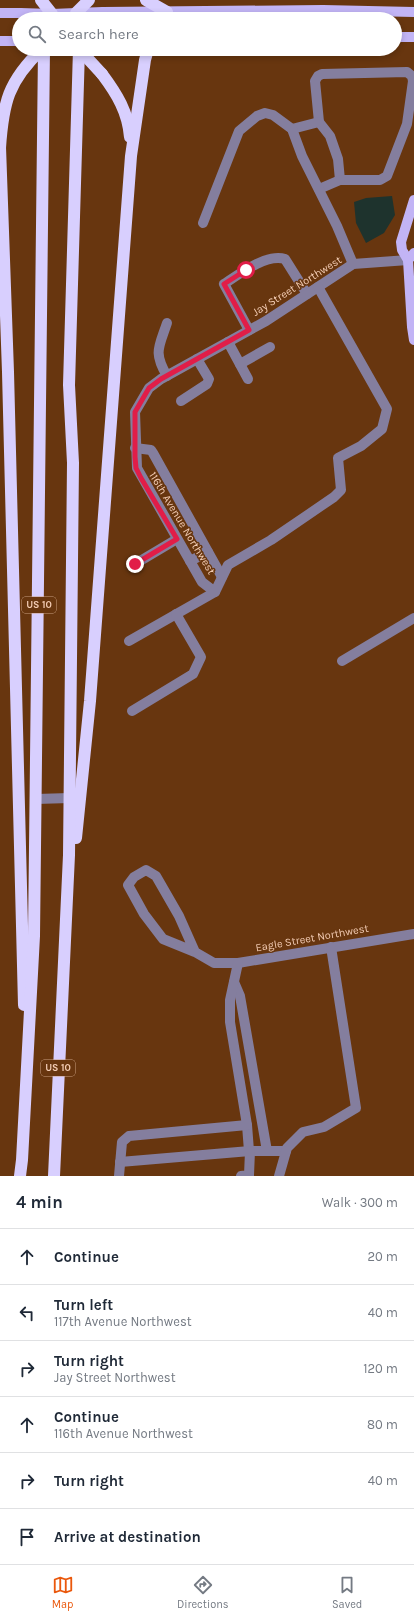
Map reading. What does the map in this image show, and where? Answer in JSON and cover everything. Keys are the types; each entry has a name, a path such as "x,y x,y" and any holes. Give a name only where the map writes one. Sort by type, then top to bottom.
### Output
{"highway":[{"path":"41,0 48,12"},
{"path":"45,0 49,12"},
{"path":"77,12 80,0"},
{"path":"80,12 89,0"},
{"path":"146,0 167,12"},
{"path":"22,1160 24,976 8,365 0,147 2,120 7,99 22,69 36,56"},
{"name":"US 10","path":"20,1176 31,1013 36,798 43,56"},
{"name":"US 10","path":"54,1176 70,798 74,463 70,385 79,56"},
{"path":"85,56 102,74 120,100 128,122 131,156"},
{"path":"63,960 90,701 131,156 146,56"}],"main road":[{"path":"103,12 323,10 414,12"},
{"path":"0,13 12,13"},
{"path":"402,37 414,37"},
{"path":"0,41 12,41"},
{"path":"414,200 401,242 402,250 411,256 412,327 414,340"}],"street":[{"path":"319,189 340,180 384,179 387,176 411,125 413,81 412,76 407,72 322,74 318,76 315,81 319,122 330,136 338,159 340,180"},
{"path":"203,222 239,131 250,121 265,113 279,118 292,129 302,156 338,226 353,264"},
{"path":"292,129 319,122"},
{"name":"Jay Street Northwest","path":"135,443 135,412 149,388 166,376 249,330 353,264 411,256"},
{"path":"249,330 224,284 246,270 268,259 278,257 285,259 307,294"},
{"path":"129,641 215,592 228,565 271,540 334,497 341,490 338,458 361,446 382,429 387,409 318,287"},
{"path":"166,376 159,363 157,353 167,323"},
{"path":"228,342 248,379"},
{"path":"240,364 270,347"},
{"path":"181,401 207,384 209,379 197,359"},
{"path":"135,443 153,452 222,577"},
{"name":"116th Avenue Northwest","path":"135,443 136,468 141,478 202,582 215,592"},
{"path":"135,564 177,539"},
{"path":"190,561 208,552"},
{"path":"132,711 193,674 201,657 176,614"},
{"path":"342,661 414,618"},
{"path":"36,798 70,798"},
{"path":"146,870 156,876 179,916 195,952 163,939 144,914 128,885 134,877 146,870"},
{"name":"Eagle Street Northwest","path":"195,952 214,963 238,963 414,934"},
{"path":"279,1176 287,1148 303,1132 324,1126 356,1108 331,947"},
{"path":"238,963 230,1000 230,1022 250,1151 249,1175 241,1176"},
{"path":"234,981 240,996 267,1151"},
{"path":"119,1176 122,1142 129,1136 247,1125"},
{"path":"120,1162 250,1151 286,1151"}],"water":[{"path":"392,196 395,215 384,233 366,243 356,223 354,202 366,198"}],"route":[{"path":"135,564 177,539 136,468 135,412 149,388 161,379 249,330 224,284 246,270"}]}
